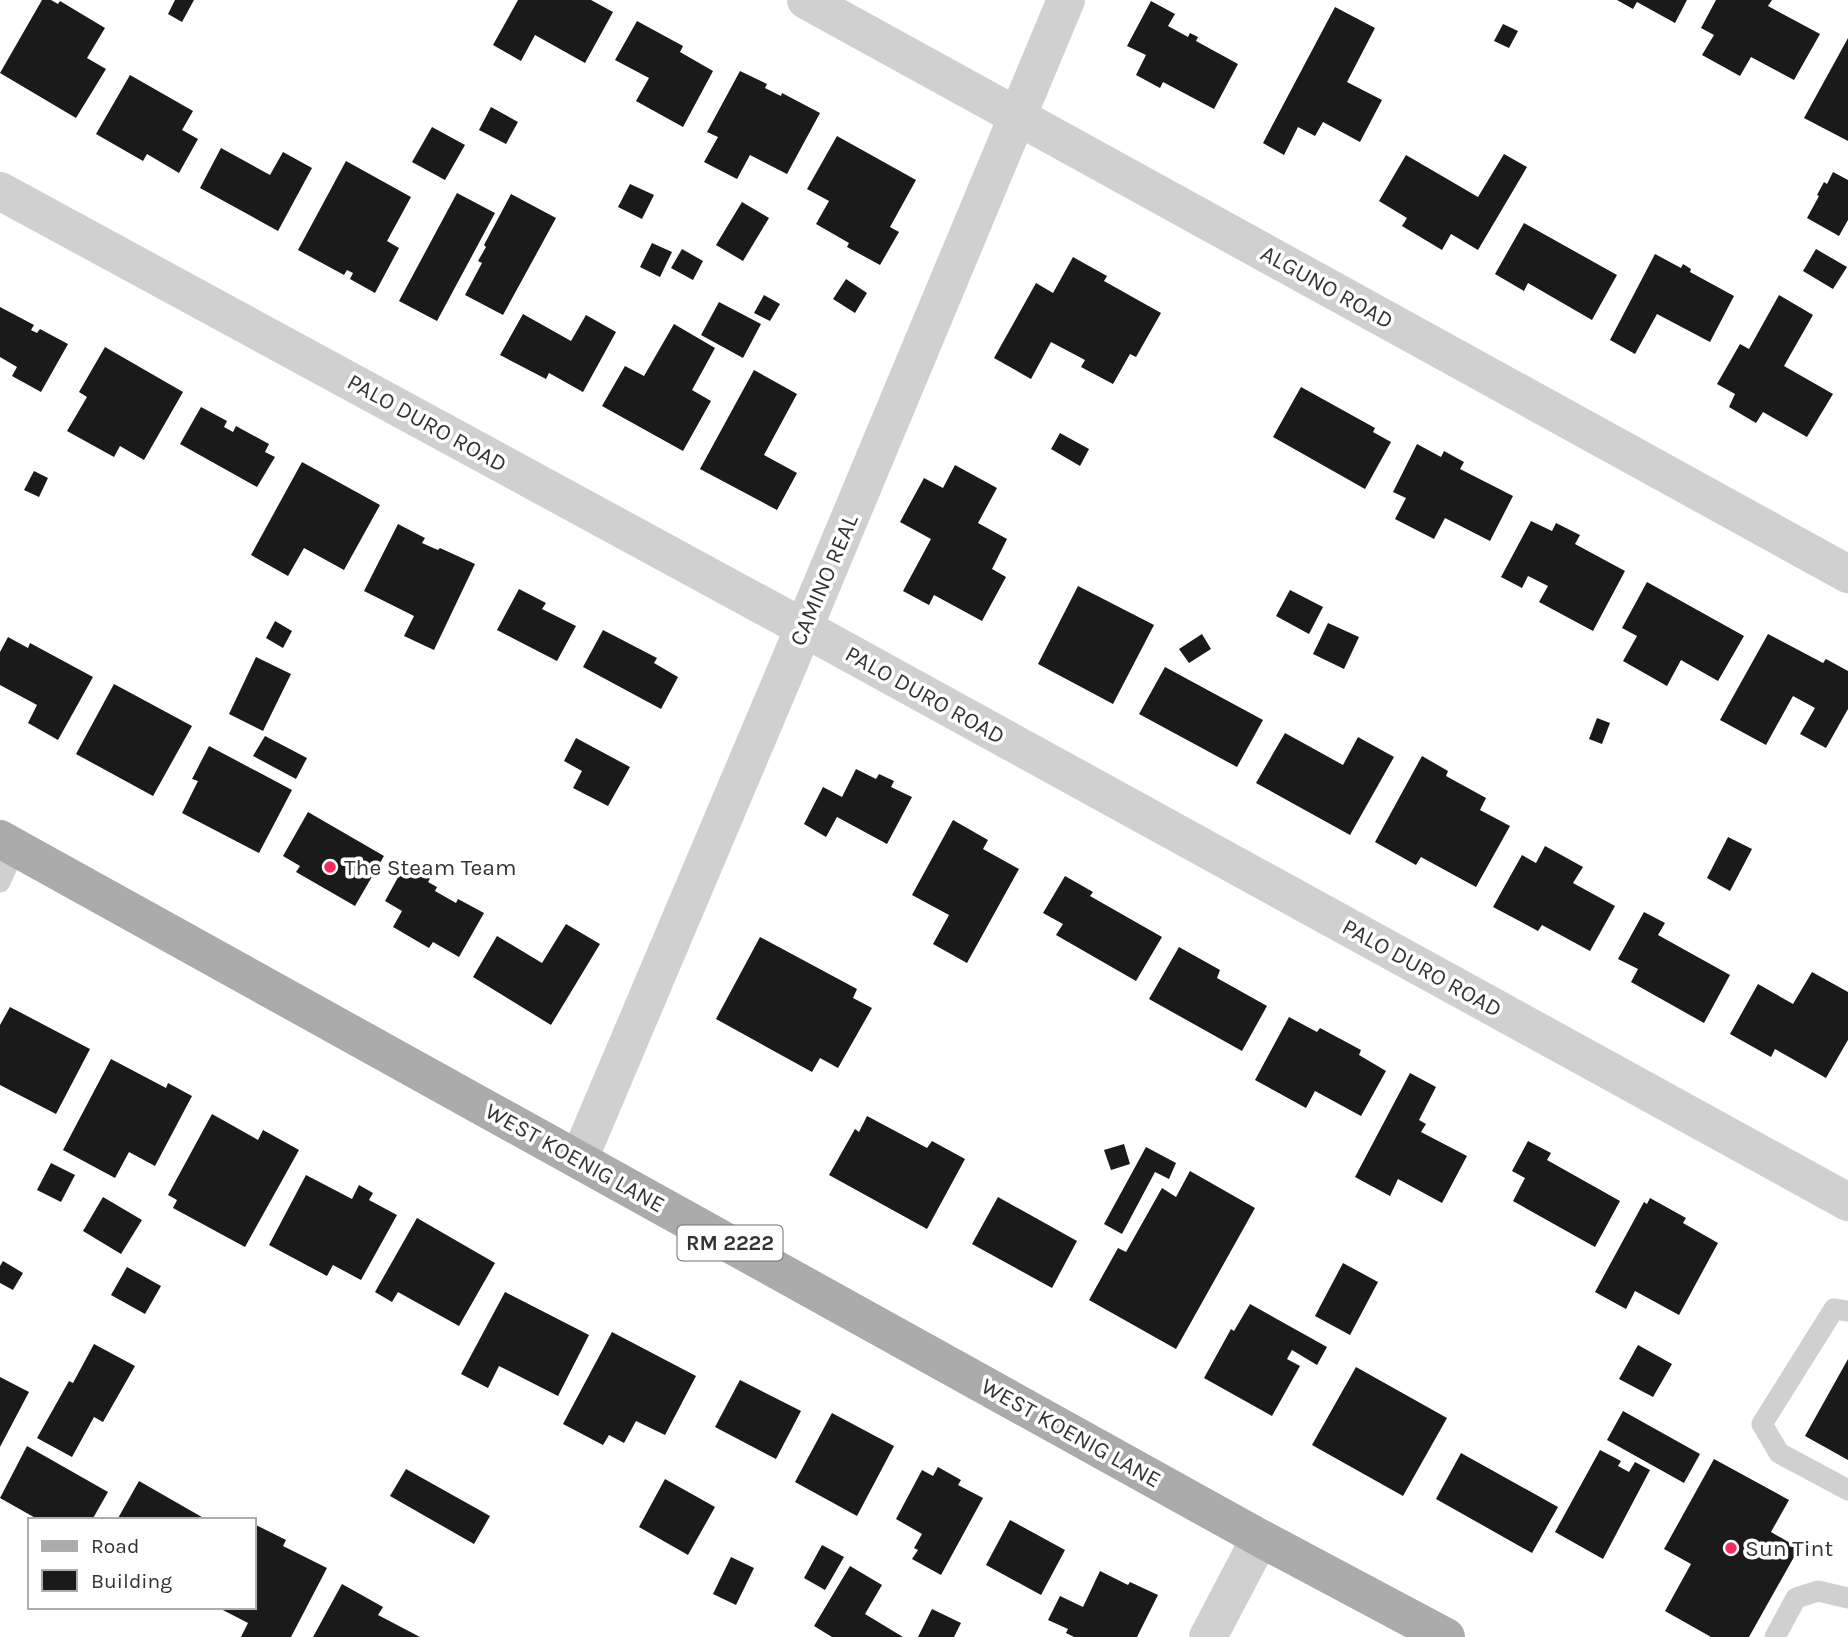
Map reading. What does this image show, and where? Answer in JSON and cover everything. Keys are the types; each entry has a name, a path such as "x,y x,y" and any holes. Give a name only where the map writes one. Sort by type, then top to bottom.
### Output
{"main road":[{"name":"WEST KOENIG LANE","path":"8,843 1260,1538 1446,1637"}],"street":[{"name":"ALGUNO ROAD","path":"806,0 1848,574"},
{"name":"CAMINO REAL","path":"579,1159 1066,0"},
{"name":"PALO DURO ROAD","path":"0,191 804,628 1848,1202"},
{"path":"1208,1637 1260,1538"}],"lane":[{"path":"0,881 8,843"},
{"path":"1848,1311 1834,1309 1762,1424 1779,1453 1848,1490"},
{"path":"1774,1637 1796,1598 1818,1591 1848,1598"}],"building":[{"path":"42,0 51,0 58,4 60,1 105,28 87,58 106,69 76,118 0,73"},
{"path":"175,0 194,0 182,22 168,14"},
{"path":"518,0 591,0 613,12 585,63 535,35 521,61 493,45"},
{"path":"1617,0 1687,0 1675,23 1637,2 1633,9"},
{"path":"1716,0 1772,0 1768,6 1820,34 1794,80 1751,57 1740,76 1702,55 1714,35 1701,28"},
{"path":"1151,1 1175,14 1168,26 1188,37 1190,33 1198,37 1196,41 1238,64 1214,109 1163,82 1160,88 1136,75 1146,55 1127,46"},
{"path":"1335,7 1375,28 1347,82 1382,100 1360,142 1323,122 1315,136 1298,127 1284,155 1263,143"},
{"path":"637,21 683,46 680,52 713,71 683,127 636,101 649,78 615,60"},
{"path":"1503,24 1518,31 1509,48 1494,41"},
{"path":"1848,38 1848,141 1804,118"},
{"path":"740,71 767,84 765,88 781,96 782,93 820,113 787,174 750,155 737,179 704,162 718,137 707,132"},
{"path":"130,75 193,111 182,130 198,139 179,173 147,154 143,161 96,134"},
{"path":"491,107 518,122 506,144 479,130"},
{"path":"432,127 465,145 445,180 412,162"},
{"path":"837,136 916,180 890,227 899,232 880,265 847,247 849,243 816,224 829,201 807,189"},
{"path":"221,148 270,175 283,152 312,168 278,231 200,188"},
{"path":"1504,154 1527,167 1478,250 1451,234 1442,250 1402,226 1407,218 1379,201 1406,155 1478,197"},
{"path":"346,161 411,197 387,241 399,248 375,293 350,279 353,273 347,270 344,275 298,250"},
{"path":"1833,172 1848,180 1848,220 1839,236 1807,218 1824,182 1827,184"},
{"path":"630,184 654,195 642,219 618,207"},
{"path":"457,193 495,213 437,321 399,301"},
{"path":"511,194 556,218 503,315 465,295 482,263 478,261 486,247 484,245"},
{"path":"742,202 769,218 743,261 716,245"},
{"path":"1524,223 1617,275 1592,320 1528,283 1524,291 1495,274"},
{"path":"652,243 672,252 660,277 640,267"},
{"path":"682,249 703,261 693,280 671,268"},
{"path":"1816,249 1847,267 1833,289 1803,271"},
{"path":"1655,254 1681,268 1683,264 1691,269 1690,272 1734,296 1710,342 1657,314 1635,354 1610,340"},
{"path":"1073,257 1107,276 1104,281 1161,313 1136,357 1130,354 1113,384 1081,367 1085,360 1051,342 1031,379 994,358 1036,283 1053,293"},
{"path":"846,279 867,293 855,313 833,299"},
{"path":"764,295 780,304 770,321 754,313"},
{"path":"1779,295 1813,315 1784,366 1833,394 1807,437 1763,412 1756,423 1729,407 1735,394 1717,384 1740,344 1749,349"},
{"path":"719,302 761,324 743,358 701,335"},
{"path":"0,307 34,325 31,330 37,333 40,329 68,344 41,392 12,376 17,367 0,357"},
{"path":"523,314 571,341 586,315 616,332 583,392 549,373 546,379 500,355"},
{"path":"674,324 715,348 692,390 711,401 683,451 602,406 625,366 644,376"},
{"path":"105,347 183,392 144,460 120,446 114,457 67,431 87,397 79,392"},
{"path":"754,370 797,394 764,455 797,473 777,510 700,469"},
{"path":"1301,387 1375,428 1373,432 1391,442 1365,489 1273,437"},
{"path":"201,407 227,421 224,427 233,432 236,426 269,444 265,452 275,457 257,487 180,444"},
{"path":"1060,433 1089,449 1080,466 1051,449"},
{"path":"1417,444 1441,457 1444,451 1464,462 1460,469 1513,496 1490,541 1445,518 1434,539 1395,519 1406,498 1393,492"},
{"path":"302,462 380,505 344,570 304,548 288,576 251,555"},
{"path":"955,465 997,488 978,523 1007,539 992,569 1006,577 982,621 934,595 929,605 903,591 931,539 900,522 924,478 943,488"},
{"path":"34,471 48,478 39,497 24,490"},
{"path":"1531,521 1552,531 1556,523 1580,535 1575,544 1625,571 1593,631 1539,602 1548,586 1528,576 1522,588 1501,577"},
{"path":"398,524 425,538 422,543 475,564 434,650 404,636 414,616 364,591"},
{"path":"1647,582 1744,636 1718,681 1681,660 1667,686 1623,661 1637,636 1622,628"},
{"path":"1078,586 1154,625 1113,704 1038,664"},
{"path":"519,589 546,603 542,609 576,626 557,661 497,630"},
{"path":"1290,590 1323,607 1309,634 1276,616"},
{"path":"275,621 292,631 283,648 266,638"},
{"path":"1328,623 1359,637 1344,669 1313,654"},
{"path":"603,630 657,658 654,663 678,677 661,709 583,667"},
{"path":"1202,634 1211,649 1189,663 1179,649"},
{"path":"1768,634 1823,663 1826,659 1848,671 1848,709 1826,748 1800,734 1815,708 1793,696 1766,745 1720,720"},
{"path":"8,637 28,648 30,643 93,677 58,740 28,723 37,705 0,685 0,652"},
{"path":"256,657 291,674 263,731 229,714"},
{"path":"1165,667 1263,720 1237,767 1139,714"},
{"path":"114,684 192,726 153,796 76,754"},
{"path":"1597,718 1610,723 1602,744 1589,739"},
{"path":"1285,733 1343,765 1358,737 1394,757 1350,835 1256,783"},
{"path":"265,736 307,758 296,779 253,756"},
{"path":"576,738 630,767 608,806 573,788 582,771 564,761"},
{"path":"209,746 292,790 259,853 182,813 198,781 192,779"},
{"path":"1422,756 1448,771 1446,776 1486,798 1480,810 1510,826 1476,887 1421,857 1416,865 1375,842"},
{"path":"856,769 876,779 879,774 894,781 891,787 912,797 887,844 837,817 826,837 804,824 823,787 842,797"},
{"path":"308,812 384,856 355,906 296,872 300,866 283,856"},
{"path":"953,820 988,840 983,849 1019,869 967,963 933,944 949,915 912,895"},
{"path":"1728,837 1752,849 1730,891 1707,878"},
{"path":"1545,846 1583,867 1573,883 1615,906 1590,951 1542,925 1538,931 1493,907 1522,855 1536,863"},
{"path":"407,861 432,875 428,882 437,887 435,891 456,903 458,899 484,913 459,957 433,942 429,948 393,927 402,911 385,901"},
{"path":"1065,876 1093,892 1090,896 1162,937 1136,981 1056,935 1063,924 1043,913"},
{"path":"1644,912 1665,923 1658,935 1730,975 1704,1023 1631,982 1638,969 1618,959"},
{"path":"566,924 600,944 551,1025 473,977 497,936 542,963"},
{"path":"760,937 857,989 853,998 872,1008 838,1068 820,1058 812,1072 716,1019"},
{"path":"1179,947 1220,970 1217,978 1267,1006 1242,1051 1149,999"},
{"path":"1812,972 1848,992 1848,1040 1826,1078 1775,1049 1771,1057 1730,1034 1758,984 1793,1004"},
{"path":"10,1007 90,1049 56,1114 0,1085 0,1025"},
{"path":"1289,1017 1317,1032 1320,1028 1361,1050 1359,1055 1386,1071 1361,1116 1315,1091 1306,1108 1255,1080"},
{"path":"111,1059 166,1088 168,1083 192,1096 155,1166 129,1152 115,1178 63,1150"},
{"path":"1410,1073 1436,1087 1419,1120 1426,1124 1421,1132 1467,1156 1442,1203 1398,1179 1390,1196 1355,1177"},
{"path":"212,1114 258,1140 263,1130 299,1150 245,1247 173,1208 177,1200 168,1195"},
{"path":"867,1116 927,1148 932,1141 965,1159 927,1229 829,1175 855,1129 859,1132"},
{"path":"1528,1141 1551,1153 1547,1160 1620,1201 1595,1247 1513,1201 1525,1178 1512,1171"},
{"path":"1124,1144 1130,1164 1111,1170 1104,1150"},
{"path":"1146,1147 1176,1163 1169,1179 1155,1172 1122,1234 1104,1224"},
{"path":"51,1163 75,1175 61,1202 37,1190"},
{"path":"1190,1171 1255,1208 1176,1349 1089,1300 1118,1248 1126,1252 1162,1188 1176,1197"},
{"path":"306,1175 352,1199 359,1185 373,1193 369,1200 397,1215 361,1280 333,1265 327,1276 269,1245"},
{"path":"103,1197 142,1220 121,1254 83,1231"},
{"path":"998,1197 1077,1241 1052,1288 972,1244"},
{"path":"1650,1198 1686,1218 1683,1223 1718,1243 1679,1315 1635,1291 1626,1309 1595,1292 1644,1202 1647,1204"},
{"path":"417,1218 495,1263 459,1326 398,1292 392,1302 375,1292"},
{"path":"3,1261 23,1273 13,1290 0,1283 0,1266"},
{"path":"1343,1263 1378,1282 1350,1335 1315,1316"},
{"path":"127,1267 161,1286 145,1314 111,1295"},
{"path":"505,1292 589,1335 558,1396 499,1366 488,1388 461,1374"},
{"path":"1250,1304 1327,1347 1317,1365 1292,1350 1287,1359 1300,1366 1272,1416 1204,1378 1231,1329 1234,1331"},
{"path":"612,1332 696,1376 665,1435 636,1421 624,1443 609,1435 603,1445 563,1424"},
{"path":"94,1344 135,1366 103,1422 94,1417 72,1457 37,1438 69,1381 73,1383"},
{"path":"1638,1345 1672,1364 1653,1397 1619,1379"},
{"path":"1848,1359 1848,1460 1805,1436"},
{"path":"1356,1367 1447,1418 1403,1496 1312,1445"},
{"path":"0,1377 29,1392 0,1447"},
{"path":"740,1380 801,1411 776,1459 715,1427"},
{"path":"1623,1411 1700,1454 1684,1483 1607,1440"},
{"path":"832,1413 894,1446 857,1516 795,1482"},
{"path":"27,1446 108,1492 93,1518 35,1518 0,1498"},
{"path":"1600,1450 1621,1461 1618,1466 1629,1472 1635,1462 1650,1470 1603,1559 1555,1532"},
{"path":"1461,1453 1558,1507 1532,1553 1436,1499"},
{"name":"Sun Tint","path":"1714,1459 1789,1500 1771,1532 1799,1548 1749,1637 1711,1637 1665,1611 1691,1564 1664,1549"},
{"path":"938,1467 961,1480 958,1485 983,1498 941,1575 912,1559 918,1550 914,1548 922,1534 896,1519 922,1470 933,1476"},
{"path":"406,1469 490,1516 474,1544 390,1496"},
{"path":"665,1479 715,1507 688,1555 639,1527"},
{"path":"139,1481 204,1518 118,1518"},
{"path":"1010,1520 1065,1550 1041,1595 986,1565"},
{"path":"256,1525 286,1540 283,1546 327,1568 291,1637 241,1637 248,1623 221,1609 256,1609"},
{"path":"822,1545 844,1557 825,1590 804,1578"},
{"path":"731,1557 754,1568 736,1605 713,1594"},
{"path":"850,1566 882,1585 865,1614 903,1637 832,1637 814,1626"},
{"path":"1100,1571 1128,1585 1130,1582 1158,1595 1137,1637 1074,1637 1066,1633 1068,1629 1048,1620 1060,1596 1083,1607"},
{"path":"342,1584 383,1607 378,1615 420,1637 313,1637"},
{"path":"932,1609 961,1623 954,1637 918,1637"}],"place":[{"name":"The Steam Team","path":"330,867"},
{"name":"Sun Tint","path":"1731,1548"}]}
